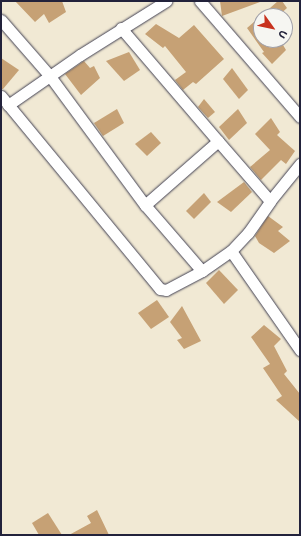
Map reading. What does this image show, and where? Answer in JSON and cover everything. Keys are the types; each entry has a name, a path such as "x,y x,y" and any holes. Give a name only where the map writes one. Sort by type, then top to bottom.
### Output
{"street":[{"path":"166,1 5,101 160,289 166,290 202,271 231,251 248,233 270,201 300,164"},
{"path":"200,1 300,117"},
{"path":"1,22 49,75 145,205 202,271"},
{"path":"121,28 270,201"},
{"path":"145,205 218,141"},
{"path":"231,251 300,350"}],"building":[{"path":"15,1 62,1 66,12 49,23 44,14 35,22"},
{"path":"220,1 260,1 260,2 222,16"},
{"path":"278,1 282,1 287,8 270,8"},
{"path":"253,23 253,36 247,28"},
{"path":"156,24 179,38 194,25 224,59 196,84 193,82 183,90 175,80 186,72 165,46 163,48 145,34"},
{"path":"261,48 285,48 286,50 272,64 262,53 264,52"},
{"path":"129,52 140,70 124,81 106,61"},
{"path":"1,58 19,70 3,89 1,89"},
{"path":"84,61 90,68 94,66 100,78 81,95 65,74"},
{"path":"232,68 248,90 239,99 223,79"},
{"path":"204,99 215,112 208,118 198,107"},
{"path":"117,109 124,123 103,136 94,123"},
{"path":"238,109 247,123 229,140 219,127"},
{"path":"271,118 280,132 277,135 295,151 286,164 281,160 261,180 250,167 270,150 255,134"},
{"path":"151,132 161,143 147,156 135,144"},
{"path":"244,182 252,192 231,212 217,202"},
{"path":"204,193 211,202 194,219 186,211"},
{"path":"268,216 283,227 278,231 290,241 274,253 259,243 255,236"},
{"path":"219,270 238,290 224,304 206,283"},
{"path":"157,300 169,317 151,329 138,313"},
{"path":"182,306 201,341 184,349 177,340 182,338 170,322"},
{"path":"264,325 281,339 274,346 287,371 284,374 300,394 300,422 276,400 282,396 263,368 270,364 251,337"},
{"path":"97,510 109,535 69,535 91,523 87,516"},
{"path":"48,513 62,535 39,535 32,523"}]}
